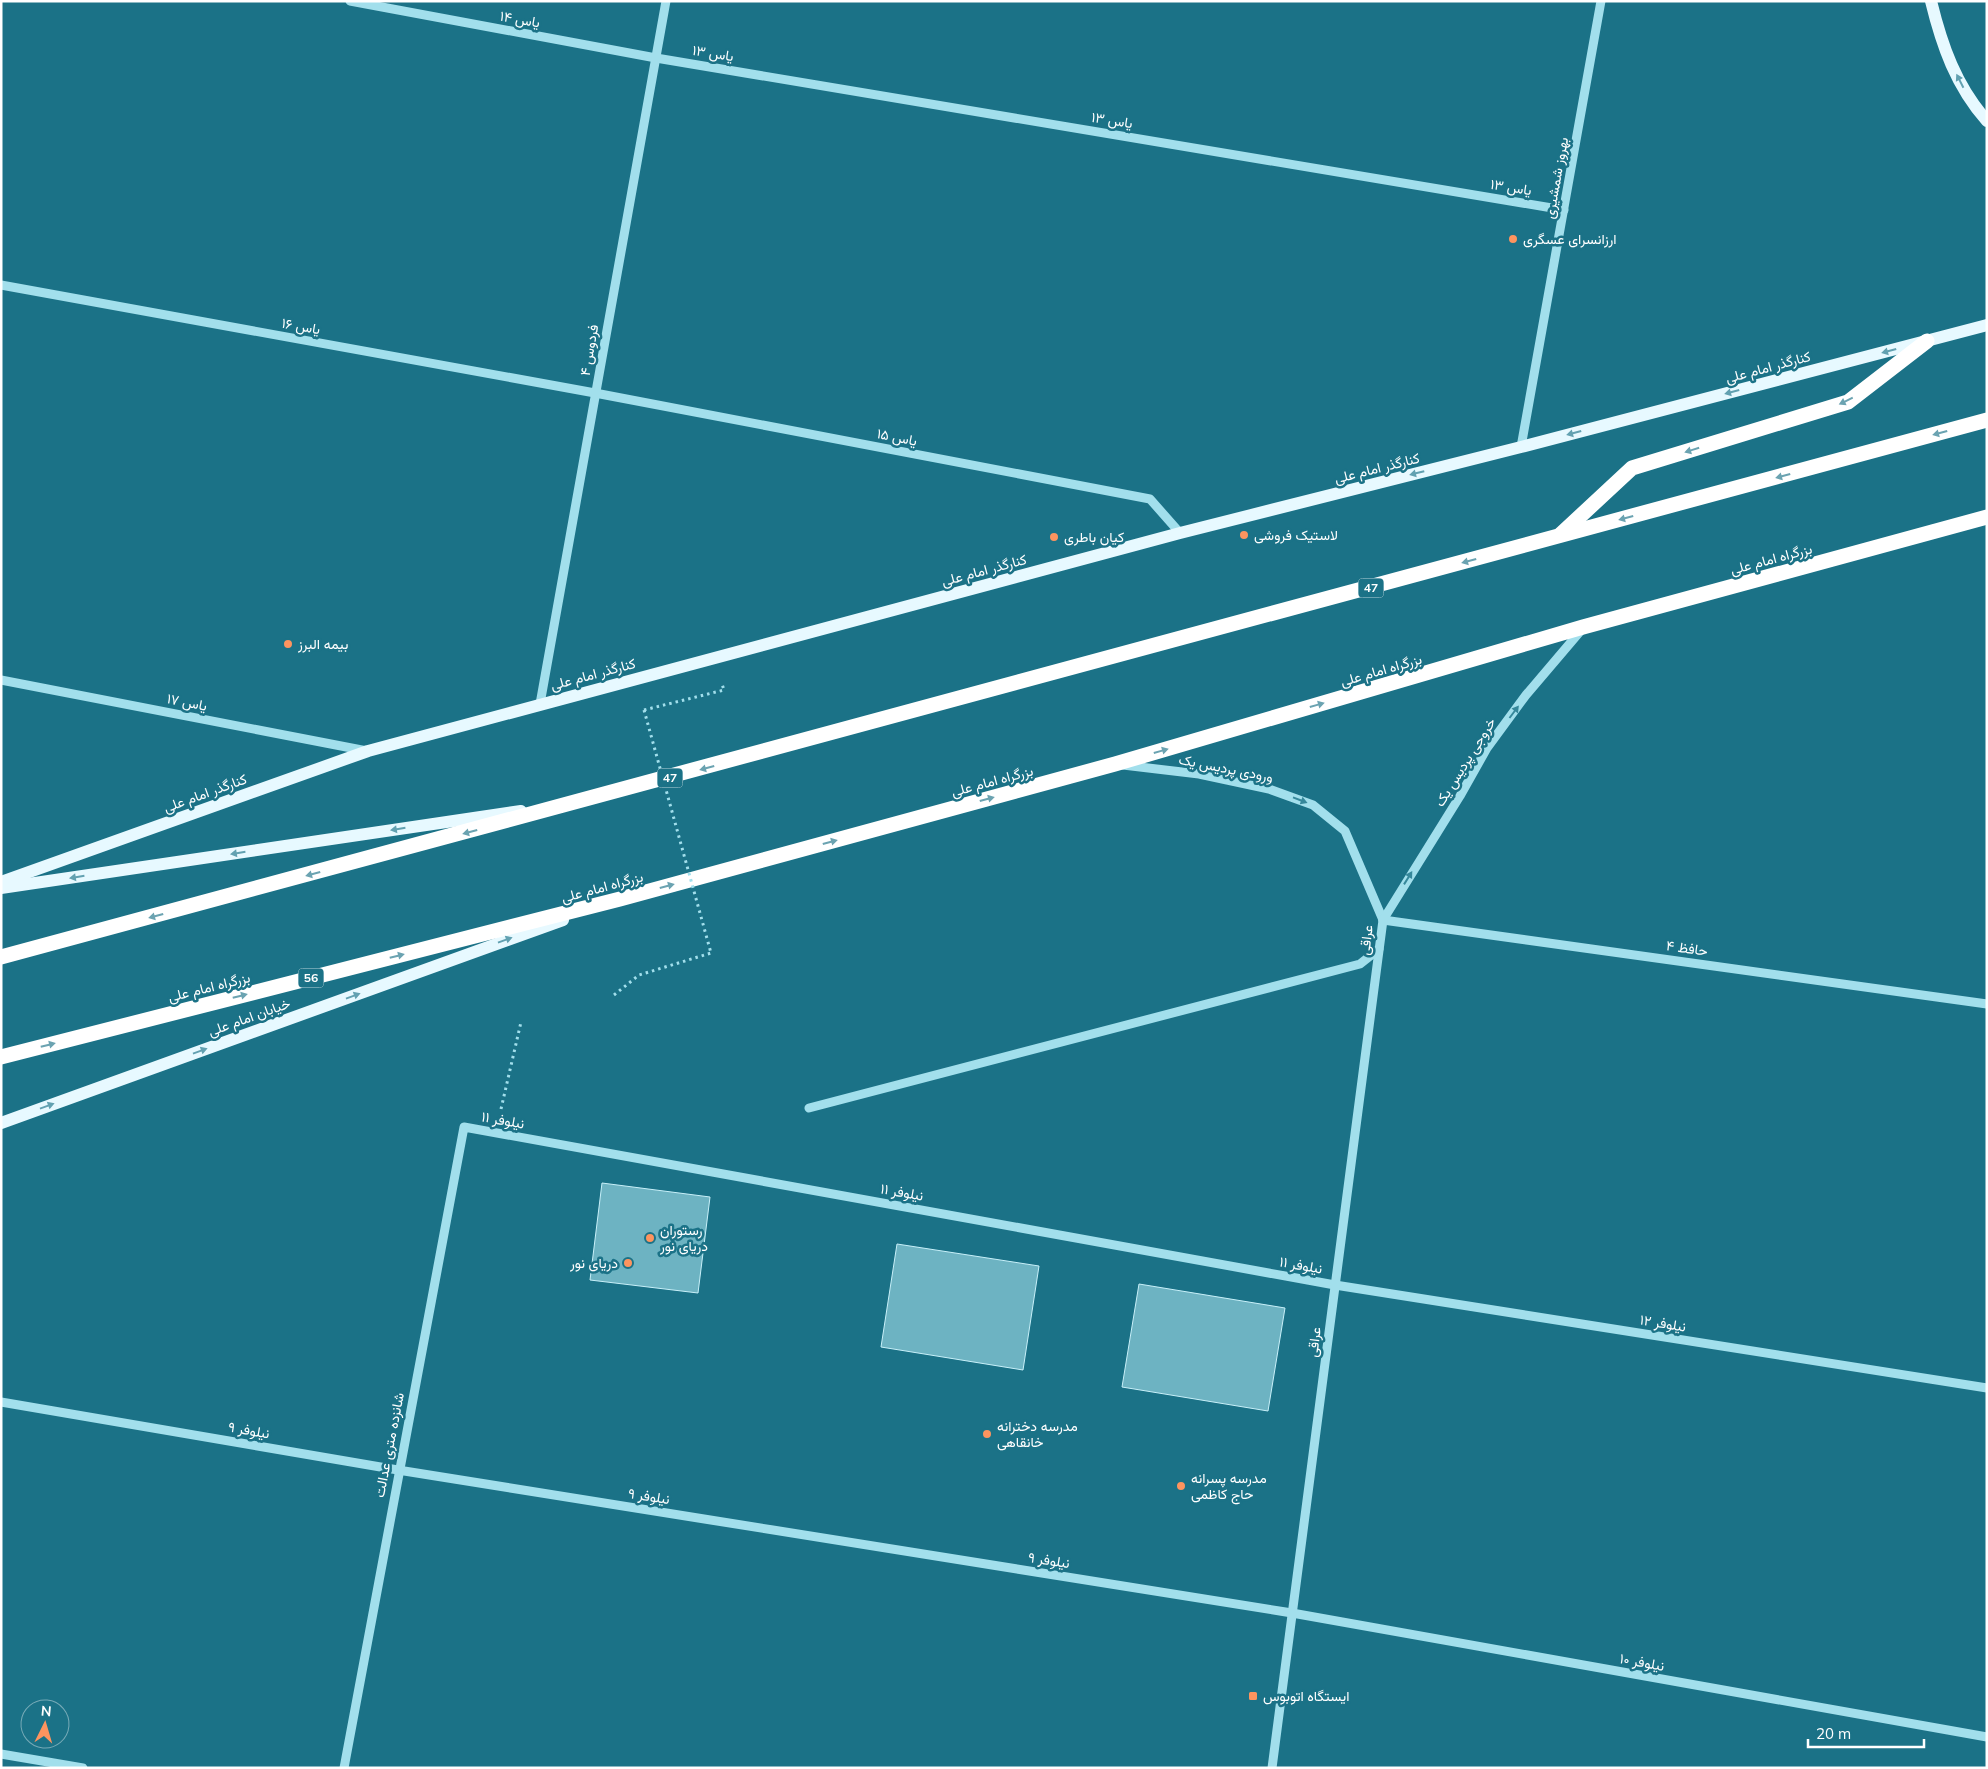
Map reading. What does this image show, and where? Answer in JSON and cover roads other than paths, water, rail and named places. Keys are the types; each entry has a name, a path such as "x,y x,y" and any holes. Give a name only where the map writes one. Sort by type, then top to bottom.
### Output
{"highway":[{"path":"1558,537 1632,468 1848,402 1927,340"},
{"name":"47","path":"585,801 1987,420"},
{"name":"بزرگراه امام علی","path":"1,1057 620,899 1115,764 1583,628 1987,516"},
{"path":"1,957 585,801"}],"main road":[{"path":"1931,1 1942,46 1972,104 1987,121"},
{"name":"کنارگذر امام علی","path":"1,882 368,751 1180,533 1521,447 1987,325"},
{"name":"47","path":"1,888 585,801"},
{"name":"خیابان امام علی","path":"1,1123 620,899"}],"street":[{"name":"یاس ۱۴","path":"350,1 656,58"},
{"name":"فردوس ۴","path":"540,704 666,1"},
{"name":"بهروز شمشیری","path":"1521,447 1601,1"},
{"name":"یاس ۱۳","path":"656,58 1564,210"},
{"name":"یاس ۱۶","path":"1,285 595,393"},
{"name":"یاس ۱۵","path":"595,393 1150,499 1180,533"},
{"name":"خروجی پردیس یک","path":"1383,920 1460,796 1487,748 1526,695 1583,628"},
{"name":"یاس ۱۷","path":"1,680 368,751"},
{"name":"ورودی پردیس یک","path":"1115,764 1199,774 1260,787 1313,806 1345,831 1383,920"},
{"name":"عراقی","path":"1272,1768 1383,920"},
{"name":"حافظ ۴","path":"1383,920 1987,1004"},
{"path":"809,1108 1360,964 1379,949"},
{"name":"نیلوفر ۱۱","path":"464,1127 1335,1285"},
{"name":"شانزده متری عدالت","path":"344,1768 398,1470 464,1127"},
{"name":"نیلوفر ۱۲","path":"1335,1285 1987,1388"},
{"name":"نیلوفر ۹","path":"1,1402 398,1470 1292,1613"},
{"name":"نیلوفر ۱۰","path":"1292,1613 1987,1737"},
{"path":"1,1754 83,1768"}],"place":[{"name":"ارزانسرای عسگری","path":"1513,239"},
{"name":"لاستیک فروشی","path":"1244,535"},
{"name":"کیان باطری","path":"1054,537"},
{"name":"بیمه البرز","path":"288,644"},
{"name":"رستوران دریای نور","path":"650,1238"},
{"name":"دریای نور","path":"628,1263"},
{"name":"مدرسه دخترانه خانقاهی","path":"987,1434"},
{"name":"مدرسه پسرانه حاج کاظمی","path":"1181,1486"},
{"name":"ایستگاه اتوبوس","path":"1253,1696"}]}
